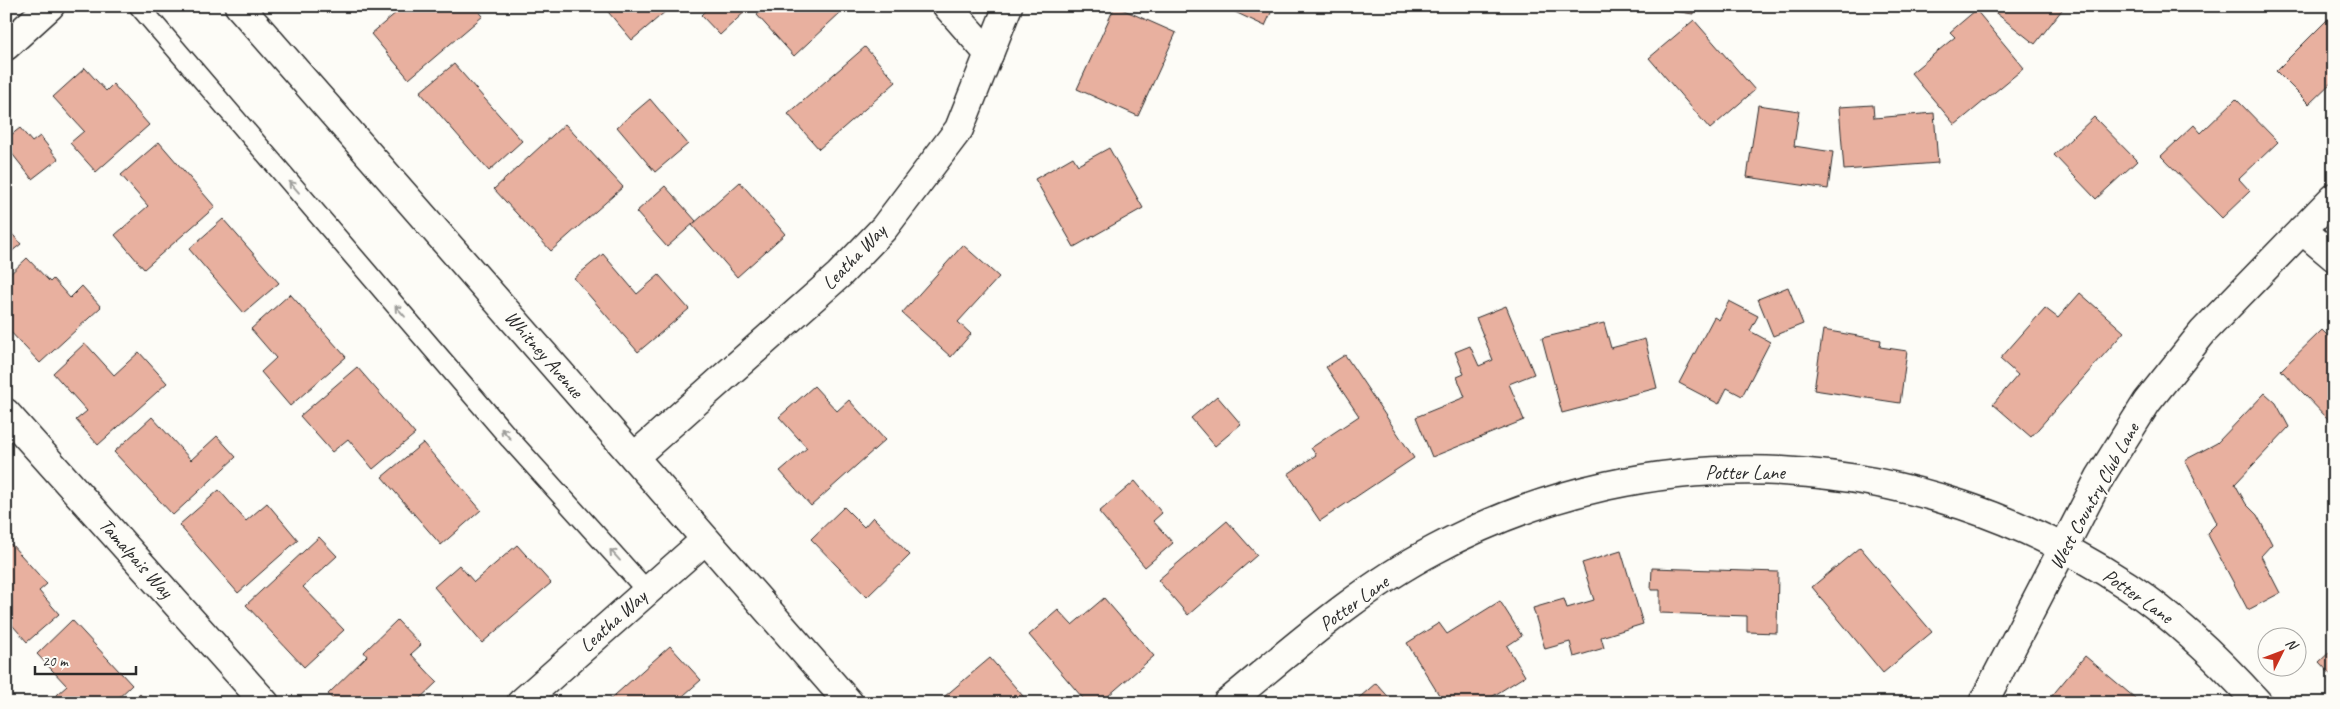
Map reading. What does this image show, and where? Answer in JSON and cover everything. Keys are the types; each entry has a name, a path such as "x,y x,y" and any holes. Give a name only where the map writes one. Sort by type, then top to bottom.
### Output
{"street":[{"path":"6,46 50,6"},
{"name":"Whitney Avenue","path":"239,6 849,703"},
{"path":"947,6 989,54"},
{"name":"Leatha Way","path":"634,457 839,275 884,228 959,128 1008,6"},
{"name":"West Country Club Lane","path":"1983,703 2100,477 2148,402 2203,332 2334,197"},
{"path":"2302,230 2334,257"},
{"name":"Tamalpais Way","path":"6,413 265,703"},
{"name":"Potter Lane","path":"1227,703 1374,586 1434,550 1497,520 1540,503 1608,485 1677,474 1746,470 1816,473 1885,483 1953,500 2018,525 2064,548 2129,587 2185,630 2258,703"},
{"name":"Leatha Way","path":"521,703 705,540"}],"lane":[{"path":"139,6 510,439 647,591"}],"building":[{"path":"404,6 474,6 483,16 409,79 371,34"},
{"path":"603,6 662,6 666,11 632,40"},
{"path":"710,6 751,6 720,35 701,15"},
{"path":"766,6 836,6 841,12 794,56 757,15"},
{"path":"1115,6 1176,33 1138,116 1077,89"},
{"path":"1222,6 1274,6 1265,26"},
{"path":"1642,6 1694,6 1693,14"},
{"path":"1987,6 2065,6 2035,44"},
{"path":"1976,10 2024,68 1955,125 1911,73 1955,37 1950,32"},
{"path":"2329,18 2334,23 2334,80 2309,104 2276,71"},
{"path":"1694,20 1755,90 1710,129 1649,58"},
{"path":"865,47 896,82 819,149 788,114"},
{"path":"454,64 522,141 489,171 420,92"},
{"path":"85,68 106,91 113,84 149,125 96,172 70,143 84,131 53,97"},
{"path":"650,99 688,144 655,172 617,127"},
{"path":"2236,99 2278,142 2239,179 2250,191 2222,218 2161,156 2194,125 2201,133"},
{"path":"1758,105 1799,111 1794,146 1833,152 1828,189 1747,177"},
{"path":"1873,105 1874,118 1934,113 1938,163 1844,170 1839,107"},
{"path":"2094,117 2137,161 2096,199 2054,155"},
{"path":"565,124 623,187 551,251 494,189"},
{"path":"20,128 32,142 40,136 58,159 32,179 6,146 6,139"},
{"path":"159,142 215,207 144,269 115,235 148,206 121,175"},
{"path":"1109,148 1143,208 1074,247 1035,179 1073,157 1078,165"},
{"path":"740,182 785,234 737,277 692,225"},
{"path":"665,186 696,221 667,247 636,212"},
{"path":"223,219 279,283 244,313 189,249"},
{"path":"6,227 21,244 6,256"},
{"path":"963,245 999,277 958,322 971,334 951,357 902,313"},
{"path":"603,254 637,294 659,275 689,309 638,352 574,278"},
{"path":"27,258 50,282 53,279 70,298 82,286 101,307 40,363 6,327 6,278"},
{"path":"1788,287 1803,324 1773,336 1758,299"},
{"path":"2080,293 2124,332 2031,437 1993,404 2018,375 2000,359 2045,308 2058,318"},
{"path":"290,294 346,357 290,406 261,372 276,358 251,329"},
{"path":"1729,301 1758,316 1750,331 1770,342 1742,396 1727,388 1719,404 1679,383 1714,317 1719,320"},
{"path":"1506,306 1534,374 1509,384 1524,420 1432,457 1416,417 1465,397 1457,377 1464,374 1455,352 1470,346 1479,366 1493,360 1476,318"},
{"path":"1604,323 1611,348 1645,339 1657,388 1562,413 1542,338"},
{"path":"1823,330 1881,340 1880,347 1907,351 1900,403 1814,390"},
{"path":"2322,330 2334,342 2334,414 2328,419 2281,370"},
{"path":"85,343 114,375 139,352 167,383 98,445 76,420 87,411 53,373"},
{"path":"1345,355 1414,458 1320,521 1288,474 1316,455 1311,448 1359,416 1326,367"},
{"path":"357,367 415,434 373,469 348,439 332,452 300,416"},
{"path":"814,386 837,411 849,400 885,440 811,506 780,471 807,448 779,417"},
{"path":"2265,393 2276,403 2289,427 2235,484 2246,504 2257,515 2272,544 2261,556 2280,593 2248,610 2207,533 2217,523 2185,460 2217,443"},
{"path":"1217,396 1241,424 1215,446 1191,418"},
{"path":"152,417 191,460 217,436 236,457 173,515 114,452"},
{"path":"423,443 481,510 441,545 382,477"},
{"path":"1135,481 1162,513 1153,521 1173,543 1145,567 1099,512"},
{"path":"219,490 246,521 267,503 298,540 238,593 179,525"},
{"path":"844,507 864,527 873,517 910,555 867,597 811,539"},
{"path":"1227,521 1257,555 1188,615 1158,580"},
{"path":"319,537 337,556 303,587 344,630 304,667 246,605"},
{"path":"11,544 47,584 39,591 59,614 27,642 6,618 6,548"},
{"path":"517,545 551,583 482,643 434,587 459,565 474,582"},
{"path":"1860,547 1932,632 1883,673 1812,587"},
{"path":"1621,551 1643,624 1601,637 1604,648 1574,657 1570,642 1545,649 1533,608 1564,599 1567,608 1594,600 1582,563"},
{"path":"1652,568 1778,572 1777,633 1747,632 1747,616 1660,613 1660,590 1651,590"},
{"path":"1104,598 1154,656 1100,703 1087,703 1029,635 1058,610 1072,625"},
{"path":"1500,601 1522,636 1507,646 1525,676 1482,703 1444,703 1407,643 1439,623 1447,634"},
{"path":"72,620 132,685 113,703 50,701 67,686 37,654"},
{"path":"397,620 421,645 411,654 437,682 415,703 336,703 328,694 367,656 364,652"},
{"path":"670,646 701,680 675,703 606,703"},
{"path":"2334,648 2334,678 2319,662"},
{"path":"2085,656 2141,703 2046,703"},
{"path":"990,658 1029,703 949,703 944,697"},
{"path":"1376,683 1394,703 1353,703"},
{"path":"140,694 148,703 131,703"}]}
